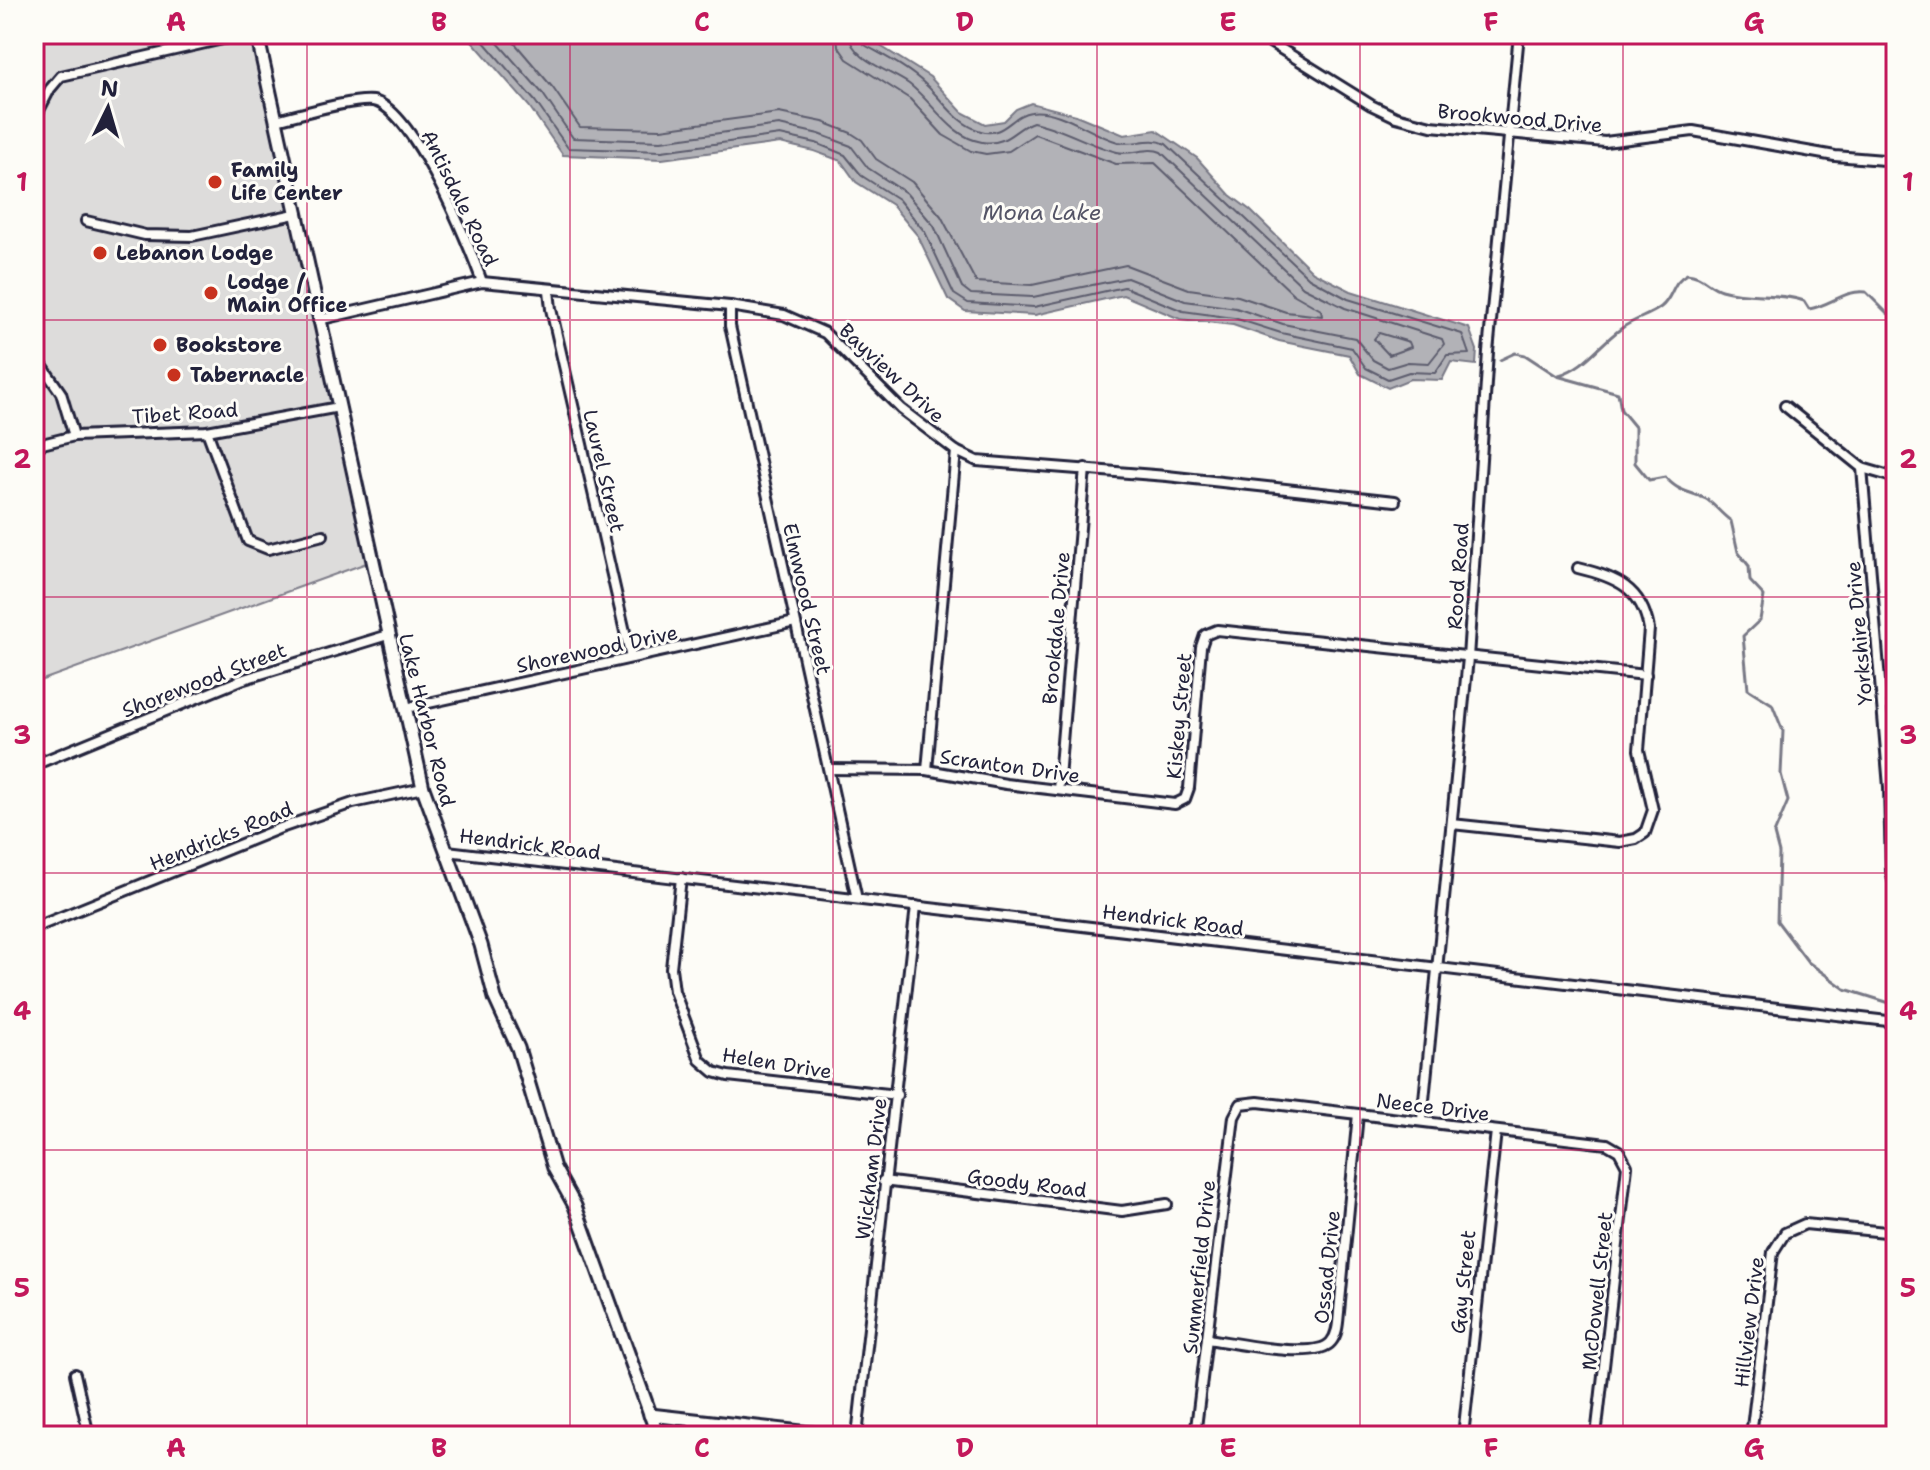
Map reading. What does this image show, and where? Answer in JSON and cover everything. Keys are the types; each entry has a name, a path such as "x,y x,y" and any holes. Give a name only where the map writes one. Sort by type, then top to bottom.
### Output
{"street":[{"path":"34,120 50,89 61,76 245,34"},
{"name":"Lake Harbor Road","path":"257,34 423,788 481,945 495,998 518,1048 554,1168 575,1206 658,1436"},
{"name":"Brookwood Drive","path":"1257,34 1396,117 1431,126 1605,142 1693,131 1835,156 1896,161"},
{"name":"Rood Road","path":"1422,1120 1468,658 1488,352 1519,34"},
{"name":"Antisdale Road","path":"276,120 368,100 385,105 418,141 482,282"},
{"path":"86,221 145,235 192,236 295,214"},
{"name":"Bayview Drive","path":"318,320 482,282 730,306 784,315 825,333 901,409 956,451 977,461 1003,466 1085,468 1395,501"},
{"name":"Laurel Street","path":"549,290 631,658"},
{"name":"Elmwood Street","path":"730,306 730,326 857,899"},
{"path":"34,354 61,393 74,436"},
{"path":"1785,406 1862,468 1896,478"},
{"name":"Tibet Road","path":"34,446 74,436 207,431 339,407"},
{"path":"207,431 248,541 268,549 323,535"},
{"path":"927,770 956,451"},
{"name":"Brookdale Drive","path":"1058,790 1085,468"},
{"name":"Yorkshire Drive","path":"1862,468 1893,786 1891,871 1896,891"},
{"path":"1452,824 1620,842 1636,839 1645,833 1653,810 1639,750 1649,629 1646,610 1632,589 1609,575 1578,568"},
{"name":"Shorewood Drive","path":"406,708 795,622"},
{"name":"Kiskey Street","path":"1185,799 1189,788 1201,647 1205,635 1217,630 1468,658"},
{"name":"Shorewood Street","path":"34,765 241,680 388,635"},
{"path":"1468,658 1646,675"},
{"name":"Scranton Drive","path":"829,769 927,770 1175,804 1185,799"},
{"name":"Hendricks Road","path":"34,928 278,829 353,803 423,788"},
{"name":"Hendrick Road","path":"447,851 1896,1022"},
{"name":"Helen Drive","path":"681,878 671,968 674,991 700,1060 714,1072 728,1076 897,1095"},
{"name":"Wickham Drive","path":"857,1436 916,906"},
{"name":"Neece Drive","path":"1241,1104 1258,1102 1422,1120 1607,1144 1619,1151"},
{"name":"Summerfield Drive","path":"1195,1436 1218,1220 1234,1117 1241,1104"},
{"name":"Ossad Drive","path":"1207,1339 1302,1351 1318,1351 1330,1345 1336,1335 1339,1312 1358,1114"},
{"name":"Gay Street","path":"1463,1436 1496,1131"},
{"name":"McDowell Street","path":"1596,1436 1627,1166 1619,1151"},
{"name":"Goody Road","path":"883,1181 1122,1211 1167,1204"},
{"name":"Hillview Drive","path":"1751,1436 1773,1252 1785,1233 1805,1224 1896,1233"},
{"path":"75,1374 89,1436"},
{"path":"650,1415 837,1436"}],"shaded area":[{"path":"34,34 257,34 372,561 34,683"}],"water":[{"name":"Mona Lake","path":"466,34 861,34 930,77 962,112 985,124 1004,121 1016,109 1031,103 1076,115 1124,135 1156,130 1197,158 1230,195 1250,210 1313,272 1351,291 1469,328 1477,350 1476,365 1451,362 1442,380 1410,379 1388,388 1360,374 1349,355 1279,341 1233,325 1180,319 1123,295 1035,315 965,311 948,299 918,236 892,205 856,182 841,161 780,143 662,159 563,155 529,106"}],"waterway":[{"path":"1559,375 1585,361 1627,325 1661,307 1678,281 1687,274 1731,292 1804,301 1809,309 1851,293 1866,292 1887,313 1896,317"},
{"path":"1500,360 1515,353 1525,355 1557,376 1618,393 1621,410 1635,427 1635,463 1649,480 1665,477 1680,489 1706,499 1731,521 1738,552 1749,566 1750,581 1764,596 1760,620 1743,636 1748,689 1772,704 1783,731 1781,774 1788,801 1774,834 1779,853 1777,921 1808,962 1845,989 1896,1005"}],"place":[{"name":"Family Life Center","path":"215,182"},
{"name":"Lebanon Lodge","path":"100,253"},
{"name":"Lodge / Main Office","path":"211,293"},
{"name":"Bookstore","path":"160,345"},
{"name":"Tabernacle","path":"174,375"}]}
